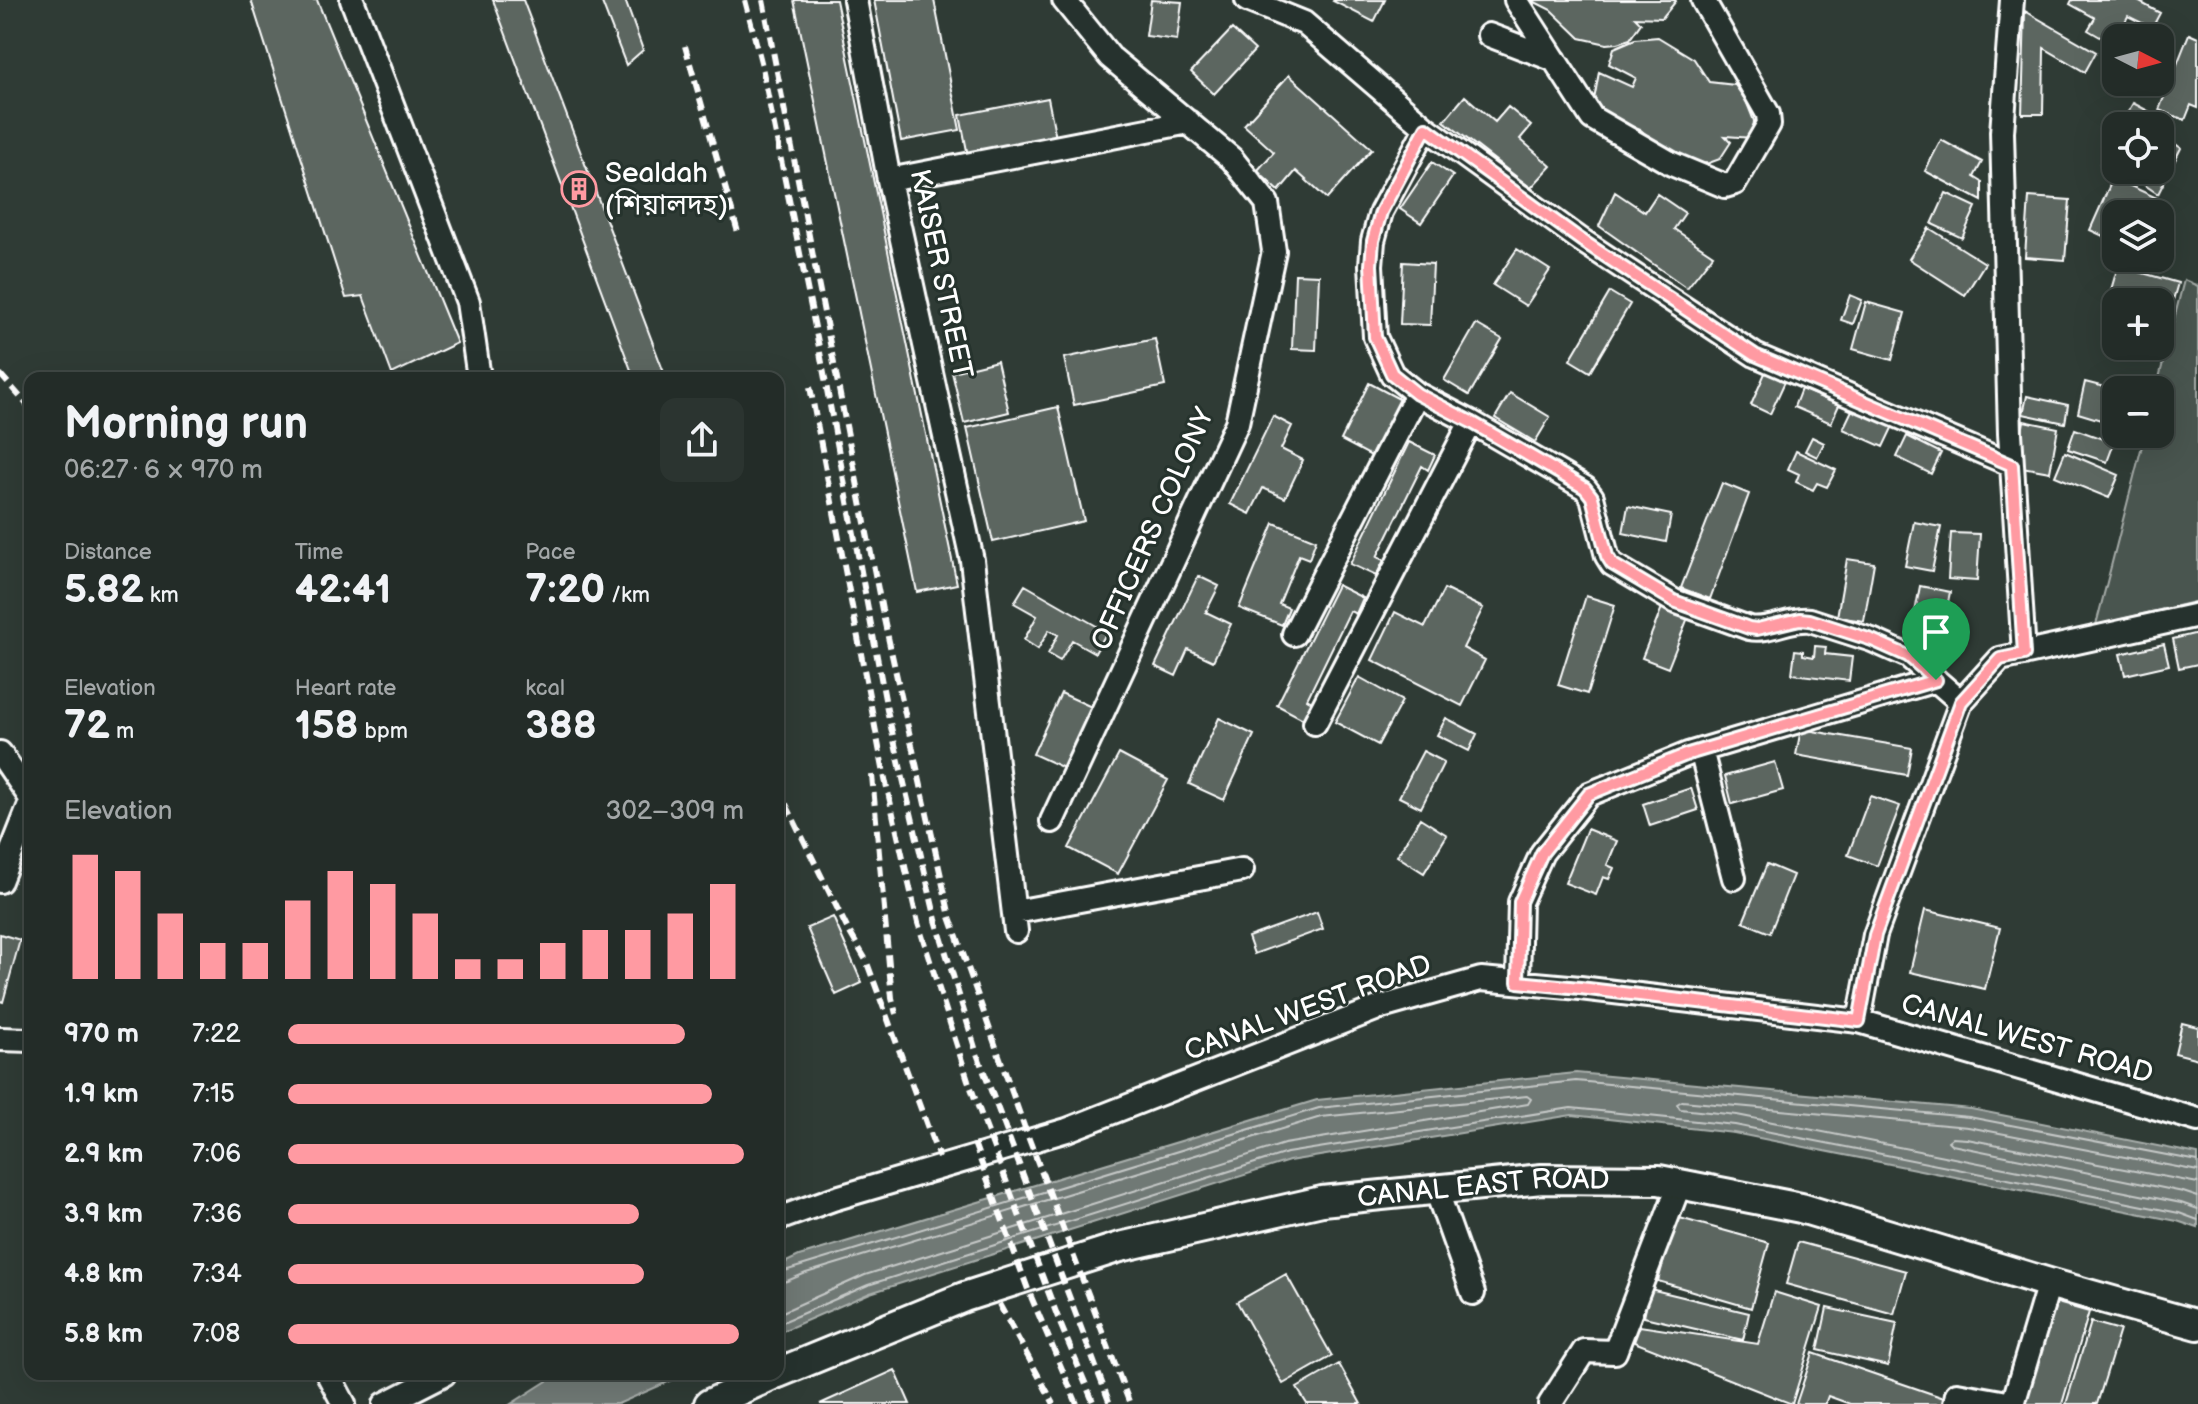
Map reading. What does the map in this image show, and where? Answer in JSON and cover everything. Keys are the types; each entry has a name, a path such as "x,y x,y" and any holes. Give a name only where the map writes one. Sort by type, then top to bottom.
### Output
{"main road":[{"name":"CANAL EAST ROAD","path":"784,1370 964,1297 1120,1247 1322,1201 1542,1179 1659,1180 1801,1208 2198,1325"},
{"name":"CANAL EAST ROAD","path":"709,1404 761,1380"}],"street":[{"path":"352,0 468,302 478,372"},
{"name":"KAISER STREET","path":"855,0 889,180 972,560 1016,922 1242,870"},
{"name":"OFFICERS COLONY","path":"1052,821 1237,423 1274,251 1267,203 1232,159 1110,57 1064,0"},
{"path":"1247,0 1304,23 1426,128 1581,240 1755,355 2012,465"},
{"path":"1516,0 1592,118 1672,164 1725,186 1735,183 1769,124 1768,114 1703,0"},
{"path":"2012,0 2002,132 2012,465 2024,654"},
{"path":"1489,35 1555,60"},
{"path":"889,180 1189,122"},
{"path":"1426,128 1381,212 1373,241 1371,265 1375,337 1392,374 1417,394 1585,488 1592,497 1607,556 1612,564 1674,601 1757,629 1800,619 1872,640 1908,656 1961,702"},
{"path":"1294,634 1417,394"},
{"path":"1315,723 1471,422"},
{"path":"1859,1021 1875,935 1961,702 2000,659 2198,615"},
{"path":"1518,982 1520,902 1542,853 1589,794 1701,750 1936,680"},
{"path":"1701,750 1734,878"},
{"path":"0,753 24,788"},
{"path":"0,881 24,820"},
{"name":"CANAL WEST ROAD","path":"784,1217 833,1199 1067,1130 1378,1008 1481,979 1859,1021 2198,1120"},
{"path":"0,1039 24,1040"},
{"path":"1550,1404 1584,1351 1615,1352 1680,1183"},
{"path":"1436,1189 1473,1293"},
{"path":"1955,1404 1957,1394 2013,1404 2049,1283"},
{"path":"331,1380 344,1404"},
{"path":"385,1404 432,1380"}],"shaded area":[{"path":"2184,280 2198,286 2198,601 2096,625 2141,448 2174,448 2174,376 2160,376 2164,360 2174,360 2174,319"}],"water":[{"path":"1576,1073 1971,1109 2198,1154 2198,1228 2177,1221 1734,1133 1572,1115 1289,1161 870,1293 784,1330 784,1263 799,1256 1317,1100"},
{"path":"549,1380 672,1380 618,1404 511,1404"}],"building":[{"path":"251,0 317,0 457,343 391,372 363,296 346,298"},
{"name":"Sealdah (শিয়ালদহ)","path":"493,0 523,0 664,372 632,372"},
{"path":"601,0 625,0 643,50 626,65"},
{"path":"794,0 836,0 957,584 917,592"},
{"path":"874,0 934,0 960,130 901,141"},
{"path":"1151,0 1182,2 1177,40 1146,36"},
{"path":"1334,0 1385,0 1374,22"},
{"path":"1531,0 1676,1 1662,18 1635,17 1641,23 1630,39 1607,44 1580,38 1551,10"},
{"path":"2072,0 2136,0 2160,13 2154,24 2144,24 2128,16 2124,24 2102,24 2102,38 2088,30 2095,18 2070,4"},
{"path":"2025,11 2096,52 2085,72 2044,48 2043,114 2022,114"},
{"path":"1232,29 1255,50 1214,94 1191,72"},
{"path":"2189,34 2198,38 2198,108 2191,105 2185,120 2174,116 2174,112 2159,110 2165,96 2174,96 2174,72"},
{"path":"1658,37 1694,59 1709,82 1735,85 1754,121 1752,138 1725,136 1731,142 1720,159 1697,164 1671,158 1641,130 1610,119 1594,100 1599,72 1632,87 1636,78 1609,64 1614,48 1635,39"},
{"path":"1289,75 1372,149 1327,199 1296,171 1279,191 1257,171 1274,152 1244,125"},
{"path":"1465,96 1495,122 1508,107 1531,126 1520,139 1551,166 1531,188 1444,121"},
{"path":"1048,98 1056,138 968,156 960,115"},
{"path":"2133,103 2150,112 2128,112"},
{"path":"1941,140 1982,162 1974,177 1982,182 1982,201 1925,171"},
{"path":"2174,143 2181,148 2174,162"},
{"path":"1432,162 1453,176 1421,223 1400,209"},
{"path":"2110,184 2126,184 2159,199 2159,200 2103,200"},
{"path":"2143,184 2163,184 2158,194"},
{"path":"1615,192 1645,212 1657,194 1685,213 1674,229 1713,255 1687,288 1599,226"},
{"path":"1946,193 1976,207 1962,238 1932,224"},
{"path":"2029,197 2070,200 2065,260 2025,257"},
{"path":"2102,203 2102,236 2090,230"},
{"path":"1929,228 1985,263 1965,295 1909,259"},
{"path":"1517,249 1550,270 1526,306 1493,285"},
{"path":"1403,262 1433,264 1430,325 1400,324"},
{"path":"2116,272 2139,272 2178,283 2174,297 2174,288 2112,288"},
{"path":"1295,274 1319,275 1316,350 1292,349"},
{"path":"1610,292 1630,304 1590,372 1570,360"},
{"path":"1850,295 1862,300 1853,324 1841,320"},
{"path":"1866,302 1905,313 1892,360 1853,349"},
{"path":"1476,324 1502,339 1469,395 1444,380"},
{"path":"1155,339 1165,386 1074,405 1064,358"},
{"path":"997,361 1009,412 964,423 952,372"},
{"path":"1768,366 1788,375 1770,414 1751,405"},
{"path":"2085,382 2102,386 2102,420 2078,413"},
{"path":"1369,383 1403,401 1375,458 1341,440"},
{"path":"1801,389 1839,405 1831,423 1794,407"},
{"path":"1510,393 1550,417 1535,442 1495,418"},
{"path":"2027,396 2068,405 2065,423 2023,414"},
{"path":"1058,407 1084,521 993,542 967,428"},
{"path":"1853,408 1893,426 1883,447 1843,429"},
{"path":"1273,416 1292,426 1281,449 1303,460 1285,498 1263,488 1250,514 1230,504"},
{"path":"2024,421 2058,428 2050,472 2016,466"},
{"path":"2075,429 2102,439 2102,448 2112,448 2107,462 2068,449"},
{"path":"1907,436 1941,453 1931,474 1897,457"},
{"path":"1812,437 1824,443 1817,457 1805,451"},
{"path":"1409,442 1435,455 1428,470 1422,466 1377,557 1384,560 1376,576 1350,564"},
{"path":"1796,451 1836,470 1827,487 1817,483 1813,490 1796,482 1799,474 1788,469"},
{"path":"2065,452 2119,475 2109,498 2055,476"},
{"path":"1722,483 1749,494 1710,599 1681,588"},
{"path":"1628,506 1671,515 1666,542 1623,533"},
{"path":"1914,522 1941,527 1932,571 1905,566"},
{"path":"1274,523 1316,540 1309,559 1299,555 1279,604 1289,608 1282,625 1239,608"},
{"path":"1951,533 1980,534 1977,581 1948,579"},
{"path":"1847,559 1874,563 1864,621 1837,617"},
{"path":"1198,576 1219,586 1206,612 1231,624 1213,661 1188,649 1176,676 1155,666"},
{"path":"1025,585 1107,632 1095,653 1072,640 1060,661 1048,654 1058,635 1049,630 1038,649 1024,640 1037,616 1014,603"},
{"path":"1337,585 1363,598 1356,614 1350,611 1307,699 1312,702 1303,719 1277,705"},
{"path":"1920,586 1950,592 1939,649 1909,643"},
{"path":"1444,589 1483,608 1463,648 1485,660 1462,706 1372,660 1395,612 1425,627"},
{"path":"1586,596 1615,605 1587,694 1558,685"},
{"path":"1663,605 1689,615 1668,668 1642,658"},
{"path":"2198,633 2198,664 2179,668 2173,639"},
{"path":"2164,644 2169,665 2125,675 2120,654"},
{"path":"1815,646 1826,647 1825,654 1852,657 1849,681 1792,674 1795,650 1814,657"},
{"path":"1359,677 1402,701 1378,745 1335,722"},
{"path":"1061,693 1096,709 1068,770 1033,754"},
{"path":"1219,718 1254,735 1224,800 1189,784"},
{"path":"1446,718 1477,734 1469,751 1437,735"},
{"path":"1801,729 1912,748 1907,775 1796,755"},
{"path":"1423,751 1444,762 1421,808 1399,797"},
{"path":"1119,754 1168,780 1118,874 1069,848"},
{"path":"1775,762 1783,790 1732,804 1725,776"},
{"path":"1691,788 1698,810 1650,826 1643,804"},
{"path":"1870,796 1900,806 1877,866 1848,855"},
{"path":"1420,818 1447,835 1424,873 1397,856"},
{"path":"1587,829 1617,841 1607,865 1614,868 1609,879 1603,877 1596,895 1565,883"},
{"path":"1767,864 1793,875 1770,933 1743,922"},
{"path":"1925,910 2000,928 1985,989 1910,972"},
{"path":"1317,912 1323,929 1254,954 1248,937"},
{"path":"833,917 862,983 836,995 807,928"},
{"path":"0,934 20,940 3,1002 0,1001"},
{"path":"2182,1023 2198,1027 2198,1059 2175,1053"},
{"path":"1676,1217 1769,1243 1751,1308 1658,1281"},
{"path":"1798,1242 1906,1271 1894,1314 1786,1284"},
{"path":"1286,1274 1332,1356 1283,1384 1237,1302"},
{"path":"1650,1289 1749,1313 1743,1340 1644,1317"},
{"path":"1774,1292 1822,1307 1792,1404 1634,1342 1640,1326 1758,1344"},
{"path":"2054,1302 2089,1312 2062,1404 2024,1404"},
{"path":"1827,1308 1897,1323 1888,1366 1818,1350"},
{"path":"2091,1322 2120,1330 2097,1404 2066,1404"},
{"path":"1813,1353 1947,1399 1946,1404 1850,1404 1828,1396 1825,1404 1796,1404"},
{"path":"1339,1364 1361,1404 1307,1404 1297,1388"},
{"path":"895,1370 910,1404 820,1404"}],"tram line":[{"path":"2198,215 2198,247"}],"railway":[{"path":"745,0 761,62 819,347 887,710 936,920 976,1051 1110,1404"},
{"path":"763,0 882,610 950,917 1024,1126 1130,1404"},
{"path":"685,46 739,236"},
{"path":"0,374 24,401"},
{"path":"810,387 885,779 918,923 968,1080 1094,1404"},
{"path":"872,775 896,1014"},
{"path":"784,800 866,960 939,1158"},
{"path":"974,1143 1029,1292 1077,1404"},
{"path":"999,1304 1054,1404"}],"place":[{"name":"Sealdah (শিয়ালদহ)","path":"579,189"}],"route":[{"path":"1426,128 1581,240 1755,355 2012,465 2024,654 2000,659 1961,702 1875,935 1859,1021 1518,982 1520,902 1542,853 1589,794 1688,754 1936,680 1908,656 1872,640 1810,620 1749,628 1674,601 1612,564 1607,556 1592,497 1585,488 1417,394 1392,374 1375,337 1371,265 1373,241 1381,212 1426,128"}]}
